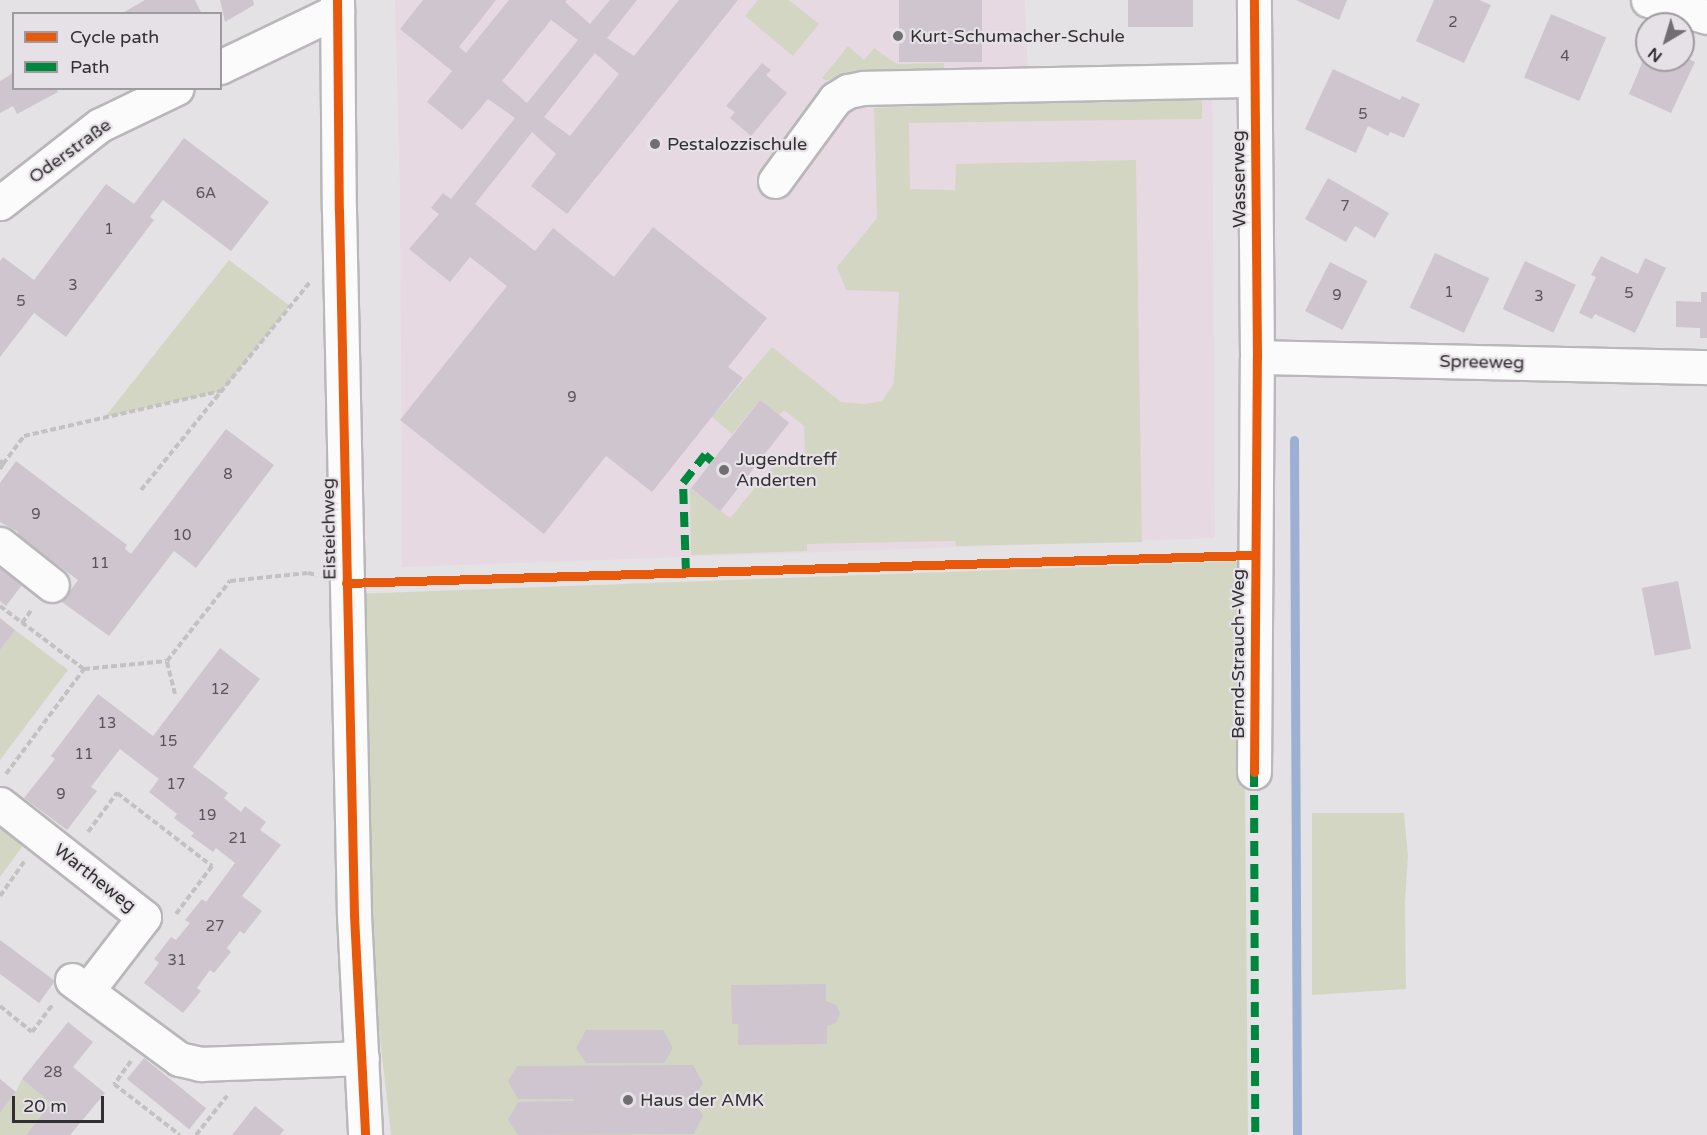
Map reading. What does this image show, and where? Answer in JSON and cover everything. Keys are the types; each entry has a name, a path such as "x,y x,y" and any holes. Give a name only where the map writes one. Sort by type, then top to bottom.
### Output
{"street":[{"name":"Wasserweg","path":"1254,0 1257,357"},
{"path":"1648,0 1707,17"},
{"path":"222,66 337,6"},
{"name":"Eisteichweg","path":"337,6 346,583 354,915 362,1058"},
{"path":"775,182 835,99 848,91 873,88 1254,80"},
{"name":"Oderstraße","path":"0,203 100,125 173,90"},
{"name":"Spreeweg","path":"1257,357 1707,367"},
{"name":"Bernd-Strauch-Weg","path":"1254,772 1257,357"},
{"path":"0,544 52,585"},
{"name":"Wartheweg","path":"0,804 144,918 80,985"},
{"path":"80,985 179,1059 201,1064 362,1058 365,1135"}],"path":[{"path":"141,490 339,246"},
{"path":"0,469 2,462 24,436 222,391"},
{"path":"0,606 84,669 167,661 175,694"},
{"path":"0,781 84,669"},
{"path":"0,896 43,837"},
{"path":"0,1006 32,1032 80,985"},
{"path":"149,1036 114,1084 180,1135"}],"shaded area":[{"path":"395,0 1025,0 1028,75 1212,67 1215,538 402,567 400,196"}],"green space":[{"path":"758,0 789,0 819,24 793,56 745,16"},
{"path":"848,46 864,60 874,48 897,64 944,63 944,78 825,80 822,78"},
{"path":"1202,93 1202,119 909,123 910,189 955,190 956,164 1136,160 1142,542 956,546 955,541 807,544 807,551 691,555 690,488 730,518 782,455 805,453 804,426 784,410 779,415 760,400 732,434 712,417 772,347 841,402 865,404 882,401 894,383 899,292 846,290 837,267 877,218 874,108"},
{"path":"229,260 290,306 222,391 105,417"},
{"path":"1243,561 1248,1135 391,1135 366,915 352,594"},
{"path":"15,630 68,670 0,760 0,650"},
{"path":"1312,813 1404,813 1408,856 1405,903 1406,989 1312,995"},
{"path":"0,820 27,840 0,877"},
{"path":"22,1079 51,1103 26,1135 0,1135 0,1113 16,1092"}],"building":[{"path":"145,0 195,0 201,12 124,12"},
{"path":"220,0 253,0 254,5 225,22"},
{"path":"423,0 496,0 459,47 466,53 509,0 567,0 565,2 590,24 610,0 637,0 607,38 634,56 679,0 738,0 567,214 531,186 556,154 532,132 475,204 535,251 553,228 614,277 653,227 767,318 728,367 743,378 652,492 606,456 544,534 400,420 507,286 470,257 450,282 409,249 439,214 431,208 434,204 443,193 451,199 515,118 488,99 462,130 427,102 452,71 400,29","holes":["551,20 578,40 527,103 502,81","595,53 619,74 570,136 544,117"]},
{"path":"899,0 982,0 982,62 899,62"},
{"path":"1128,0 1193,0 1193,27 1128,27"},
{"path":"1296,0 1347,0 1339,20"},
{"path":"1434,0 1479,0 1491,5 1464,63 1416,41"},
{"path":"1551,14 1606,37 1579,101 1524,78"},
{"path":"762,63 771,70 766,75 787,93 751,136 730,118 735,112 726,106"},
{"path":"1333,69 1400,100 1402,96 1420,104 1404,138 1390,132 1388,136 1368,126 1356,153 1305,129"},
{"path":"12,72 12,90 57,90 58,92 17,114 13,106 0,113 0,81"},
{"path":"1638,72 1690,72 1671,113 1629,94"},
{"path":"184,138 269,202 231,251 163,200 150,217 154,220 66,337 34,313 0,357 0,261 3,257 34,280 106,184 134,204"},
{"path":"1328,178 1389,213 1375,238 1355,226 1346,242 1305,219"},
{"path":"1435,253 1489,278 1464,333 1410,307"},
{"path":"1601,256 1638,274 1645,258 1666,268 1635,333 1595,314 1592,319 1579,313 1596,277 1591,275"},
{"path":"1525,261 1576,285 1553,333 1503,309"},
{"path":"1330,262 1367,281 1342,330 1305,311"},
{"path":"1701,292 1707,292 1707,338 1700,338 1700,328 1676,327 1676,301 1701,302"},
{"path":"760,400 789,423 720,511 691,488"},
{"path":"226,429 274,465 196,568 174,551 109,636 62,602 78,580 17,535 18,532 0,522 0,483 16,461 127,545 125,549 131,554"},
{"path":"0,568 22,585 6,606 0,601"},
{"path":"1678,581 1691,649 1655,656 1642,588"},
{"path":"0,618 15,630 0,650"},
{"path":"220,648 260,679 193,767 228,793 224,798 241,812 245,806 266,822 260,830 281,845 242,896 262,911 244,934 240,931 227,948 231,952 214,973 210,970 197,988 201,991 183,1013 144,983 159,963 154,959 171,937 176,940 190,923 185,920 202,899 206,902 235,863 216,848 213,852 191,836 194,833 174,818 177,814 149,792 159,779 120,749 91,787 97,791 67,830 24,798 55,759 51,756 98,694 153,736"},
{"path":"0,940 55,981 39,1003 0,974"},
{"path":"826,984 826,1001 836,1005 840,1013 836,1023 827,1026 827,1044 738,1045 738,1024 732,1024 731,985"},
{"path":"68,1022 93,1042 73,1067 105,1093 70,1135 26,1135 51,1103 22,1079"},
{"path":"586,1030 663,1030 673,1048 664,1063 586,1063 576,1048"},
{"path":"144,1058 206,1108 189,1129 127,1079"},
{"name":"Haus der AMK","path":"693,1065 703,1083 694,1098 683,1098 683,1101 694,1101 703,1116 694,1134 518,1135 508,1120 518,1102 574,1101 574,1099 518,1099 508,1081 517,1066"},
{"path":"0,1079 16,1092 0,1113"},
{"path":"255,1106 284,1130 280,1135 232,1135"}],"waterway":[{"path":"1294,440 1297,1135"}],"marked path":[{"path":"686,573 683,483 705,455 712,461"},
{"path":"1254,772 1255,1135"}],"cycle path":[{"path":"337,0 339,210 354,915 365,1135"},
{"path":"1254,0 1257,357 1254,772"},
{"path":"346,583 1254,555"}],"place":[{"name":"Kurt-Schumacher-Schule","path":"898,36"},
{"name":"Pestalozzischule","path":"655,144"},
{"name":"Jugendtreff Anderten","path":"724,470"},
{"name":"Haus der AMK","path":"628,1100"}]}
